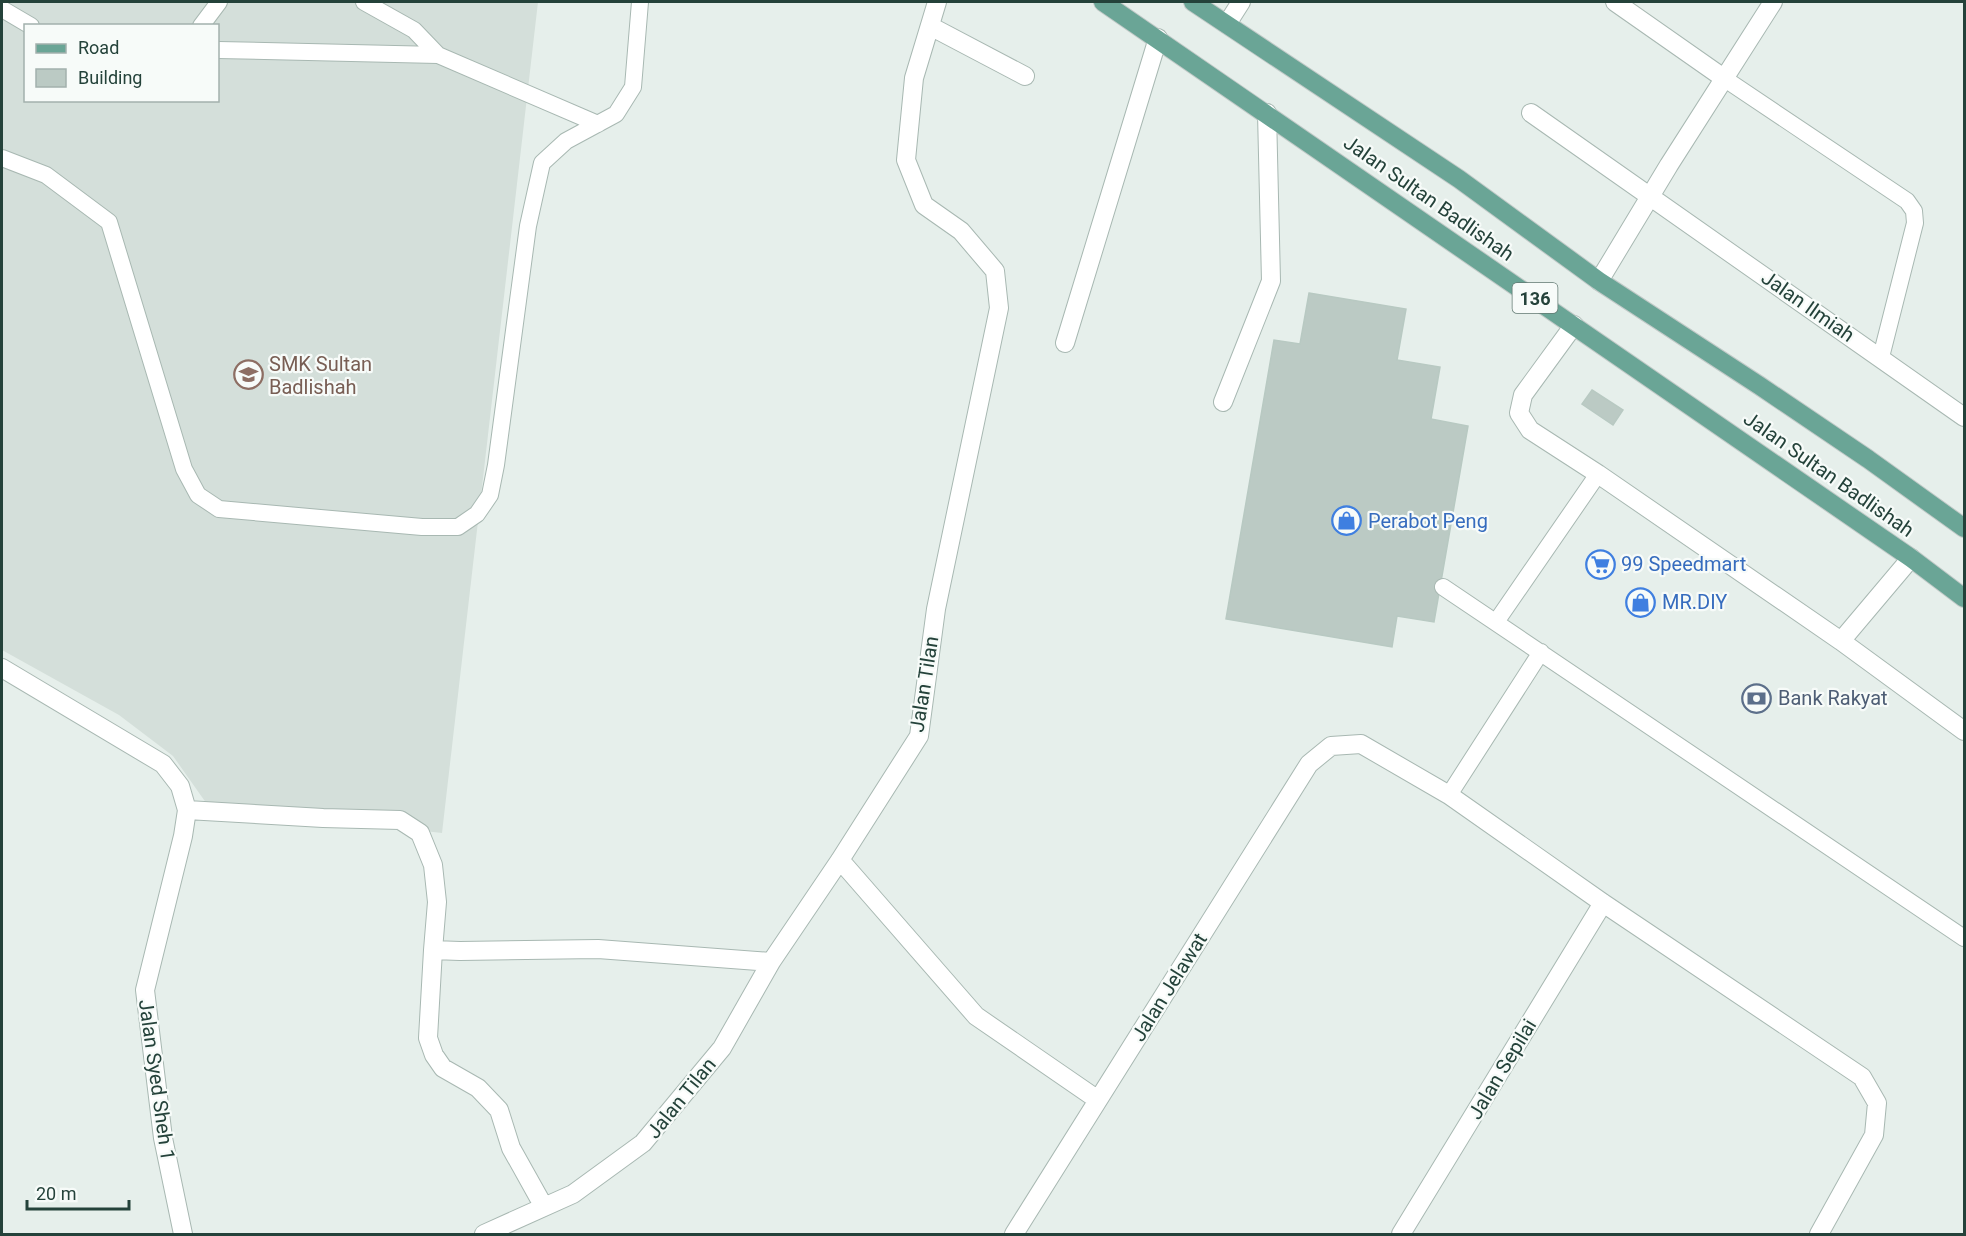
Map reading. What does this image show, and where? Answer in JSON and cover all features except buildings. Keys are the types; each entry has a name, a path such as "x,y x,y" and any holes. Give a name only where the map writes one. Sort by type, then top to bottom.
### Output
{"main road":[{"name":"Jalan Sultan Badlishah","path":"1102,2 1267,113 1965,597"},
{"name":"Jalan Sultan Badlishah","path":"1193,2 1459,179 1599,281 1839,439 1965,528"}],"street":[{"name":"Jalan Tilan","path":"484,1234 573,1194 644,1143 722,1048 771,962 840,860 919,736 936,609 999,308 995,272 961,231 924,205 906,160 914,78 937,2"},
{"path":"1227,24 1241,2"},
{"path":"1615,2 1725,79"},
{"path":"1599,281 1773,2"},
{"path":"930,26 1025,76"},
{"path":"1065,343 1158,38"},
{"path":"1223,402 1271,281 1267,113"},
{"name":"Jalan Ilmiah","path":"1531,113 1965,417"},
{"path":"1574,325 1523,395 1519,413 1530,430 1841,641 1965,731"},
{"path":"1841,641 1911,558"},
{"name":"Jalan Syed Sheh 1","path":"2,668 163,764 180,786 187,810 183,836 145,990 163,1138 183,1234"},
{"name":"Jalan Jelawat","path":"1014,1234 1309,764 1331,746 1361,744 1449,795"},
{"path":"1449,795 1603,903 1862,1077 1877,1103 1874,1135 1819,1234"},
{"path":"187,810 400,820 420,833 433,865 437,902 428,1038 434,1055 443,1068 478,1088 499,1110 511,1148 544,1207"},
{"path":"840,860 976,1016 1098,1100"},
{"name":"Jalan Sepilai","path":"1401,1234 1603,903"},
{"path":"433,950 598,950 771,962"}],"lane":[{"path":"202,24 219,2"},
{"path":"364,2 414,30 438,55"},
{"path":"2,158 46,175 109,222 184,469 198,495 219,509 422,527 458,527 477,514 490,495 528,226 542,163 567,141 616,114 633,87 640,2"},
{"path":"2,9 28,24"},
{"path":"219,50 438,55 598,124"},
{"path":"1725,79 1907,201 1914,211 1915,223 1881,357"},
{"path":"1496,622 1598,474"},
{"path":"1443,587 1965,938"},
{"path":"1449,795 1541,652"}],"shaded area":[{"name":"SMK Sultan Badlishah","path":"2,2 538,2 442,833 209,807 173,756 119,715 2,650"}],"place":[{"name":"SMK Sultan Badlishah","path":"248,375"},
{"name":"Perabot Peng","path":"1347,521"},
{"name":"99 Speedmart","path":"1600,564"},
{"name":"MR.DIY","path":"1641,602"},
{"name":"Bank Rakyat","path":"1757,698"}]}
